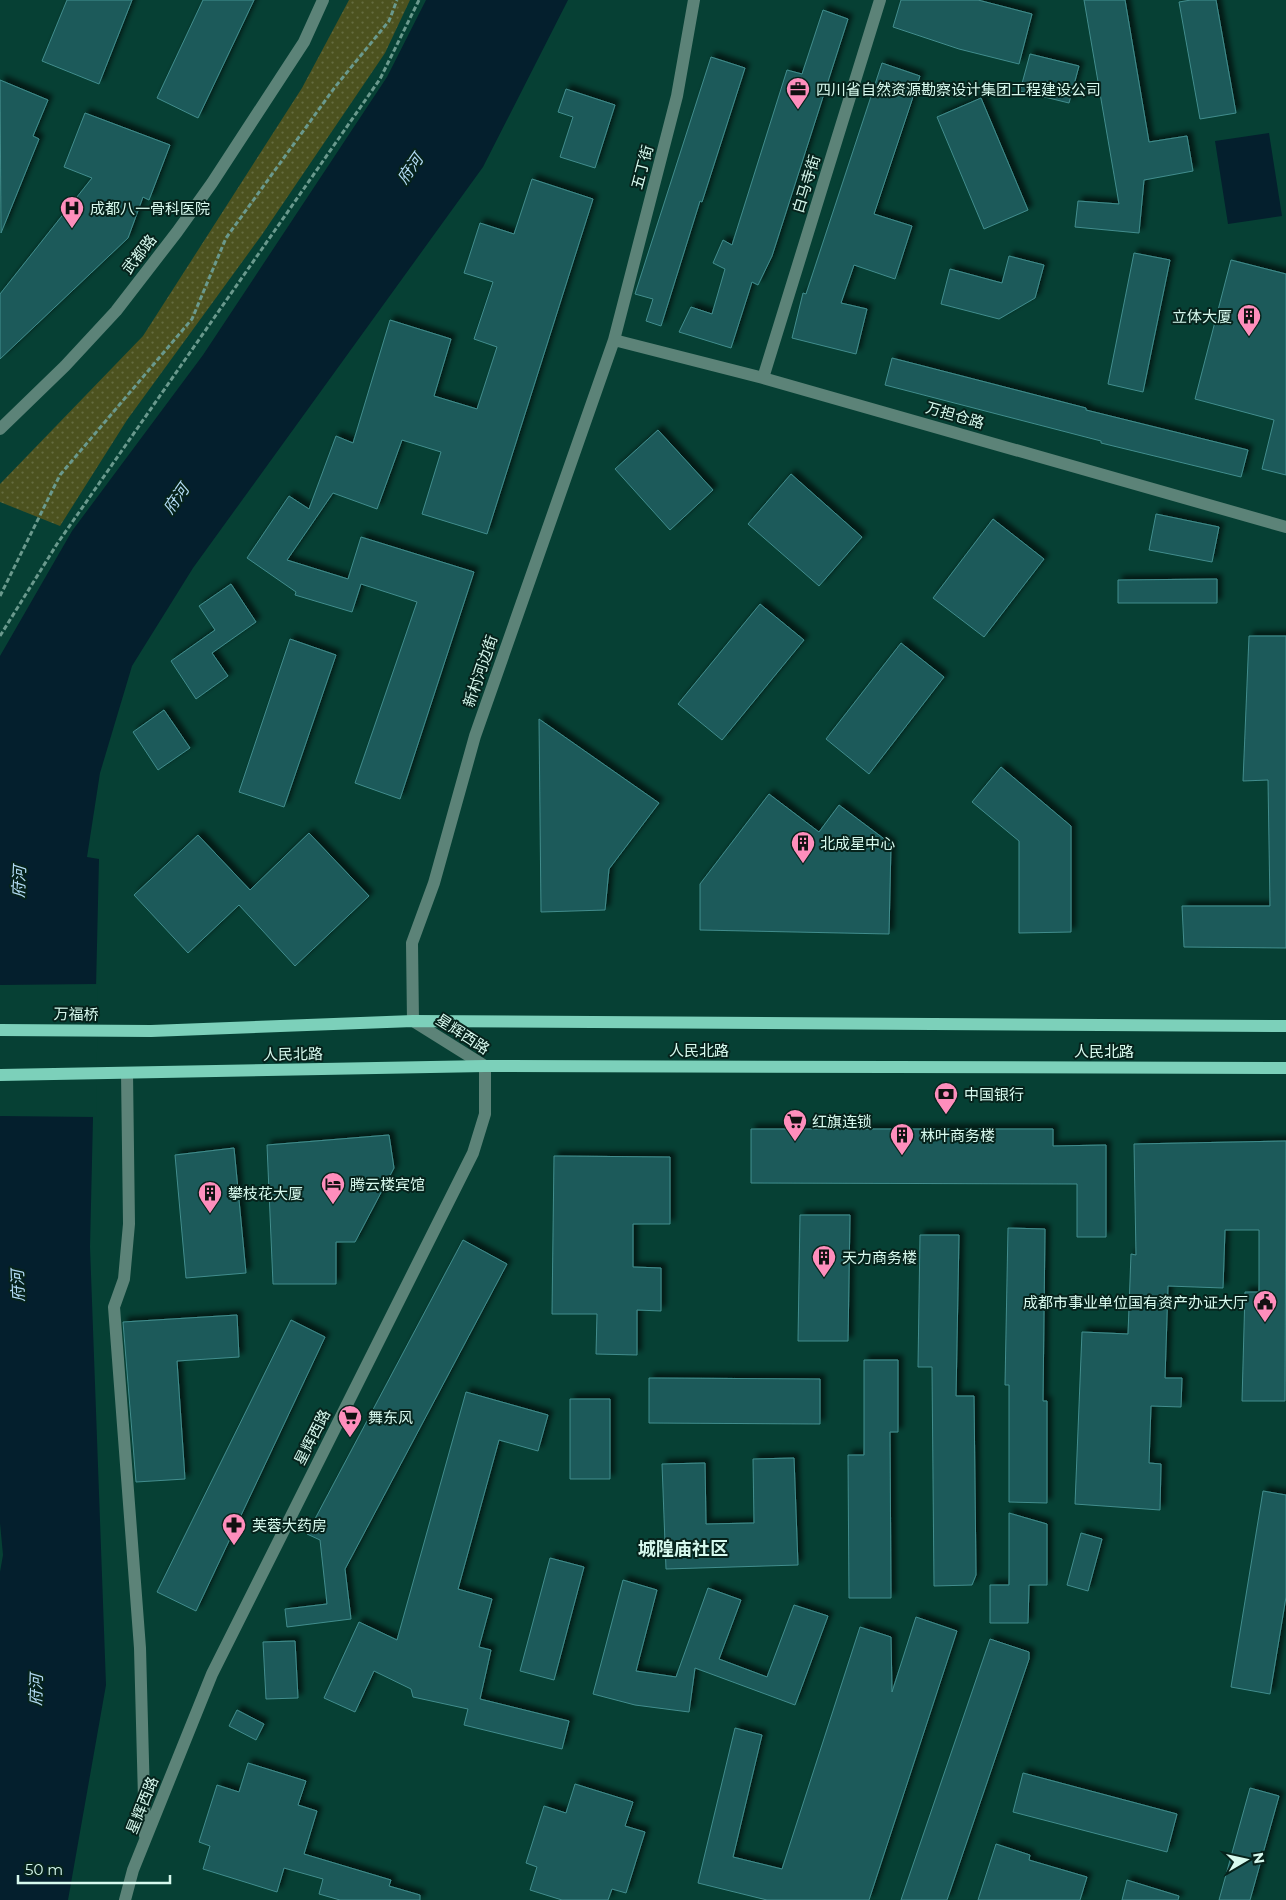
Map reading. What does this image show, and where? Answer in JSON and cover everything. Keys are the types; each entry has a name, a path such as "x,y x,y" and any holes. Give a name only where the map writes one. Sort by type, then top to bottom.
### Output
{"main road":[{"name":"人民北路","path":"151,1031 413,1021 1286,1026"},
{"name":"万福桥","path":"0,1030 151,1031"},
{"name":"人民北路","path":"0,1075 485,1066 1286,1068"}],"street":[{"name":"武都路","path":"0,429 65,366 116,311 178,232 304,42 323,0"},
{"name":"五丁街","path":"614,340 677,96 694,0"},
{"name":"白马寺街","path":"763,378 880,0"},
{"name":"万担仓路","path":"614,340 763,378 1286,526"},
{"name":"新村河边街","path":"413,1021 412,943 434,883 475,736 614,340"},
{"name":"星辉西路","path":"125,1900 145,1841 212,1674 473,1153 486,1114 485,1066 413,1021"},
{"path":"128,1073 129,1224 124,1279 114,1307 140,1648 145,1841"}],"path":[{"path":"0,596 60,475 192,319 226,238 335,87 389,21 397,0"},
{"path":"0,636 57,544 380,79 419,0"}],"green space":[{"path":"349,0 410,0 385,53 261,236 127,420 60,526 0,502 0,484 143,336 302,88"}],"water":[{"name":"府河","path":"426,0 568,0 483,167 193,568 132,666 100,773 87,857 99,859 90,1247 106,1685 68,1900 0,1900 0,1572 3,1555 0,1523 0,656 72,531 203,355 387,77"},
{"path":"1269,133 1282,216 1228,224 1215,141"}],"pier":[{"path":"98,984 96,1117 0,1116 0,985"}],"building":[{"path":"67,0 132,0 99,84 42,61"},
{"path":"203,0 254,0 198,118 157,98"},
{"path":"901,0 978,0 1032,14 1019,64 959,49 893,27"},
{"path":"1084,0 1125,0 1149,142 1187,136 1193,171 1144,180 1139,233 1075,227 1078,201 1119,204"},
{"path":"1216,0 1236,113 1200,119 1179,2"},
{"path":"823,10 848,19 772,256 758,285 752,282 731,348 679,332 691,307 712,314 725,269 713,263 723,240 732,245 787,70 802,74"},
{"path":"1030,54 1079,66 1069,103 1020,91"},
{"path":"711,57 745,68 702,202 700,201 661,326 646,321 653,299 635,294"},
{"path":"882,63 920,76 874,214 912,226 895,279 854,265 841,303 867,309 856,354 792,338 803,293 806,294"},
{"path":"0,80 48,100 33,136 39,139 1,233"},
{"path":"566,89 615,105 595,168 560,157 573,117 558,112"},
{"path":"981,98 1028,210 984,229 937,117"},
{"path":"85,113 170,145 149,200 143,197 128,238 0,359 0,294 92,178 64,167"},
{"path":"532,179 593,199 487,534 422,514 441,452 402,440 377,509 333,493 287,560 348,579 361,537 474,572 400,799 355,783 417,602 361,584 352,612 295,595 296,592 247,558 289,496 309,509 336,436 353,443 390,320 451,339 434,396 477,409 497,347 474,339 493,282 464,273 480,223 514,234"},
{"path":"1134,253 1170,260 1143,392 1108,384"},
{"path":"1009,256 1044,265 1035,298 999,319 941,304 950,269 1002,283"},
{"name":"立体大厦","path":"1231,260 1286,274 1286,475 1262,469 1274,420 1195,399"},
{"path":"892,358 1086,408 1086,410 1248,450 1241,477 1101,443 1101,441 885,385"},
{"path":"658,430 713,490 670,530 615,469"},
{"path":"791,474 862,537 819,586 748,524"},
{"path":"1156,514 1219,527 1212,562 1149,550"},
{"path":"993,519 1044,559 984,637 933,598"},
{"path":"1217,579 1217,603 1118,603 1118,580"},
{"path":"231,584 256,622 212,653 228,676 196,699 171,661 215,630 199,606"},
{"path":"760,604 804,640 722,740 678,704"},
{"path":"1249,636 1286,636 1286,948 1184,947 1182,906 1270,906 1268,780 1243,781"},
{"path":"290,639 336,655 284,807 239,792"},
{"path":"901,643 944,677 869,774 826,739"},
{"path":"164,710 190,748 158,770 133,732"},
{"path":"539,719 659,803 609,869 605,910 541,912"},
{"path":"1001,767 1071,826 1071,932 1019,933 1019,841 972,802"},
{"name":"北成星中心","path":"769,794 819,832 839,805 891,844 889,934 700,930 700,884"},
{"path":"309,833 369,896 295,966 239,905 188,953 134,895 198,835 250,890"},
{"name":"林叶商务楼","path":"751,1129 1053,1129 1053,1146 1106,1145 1106,1237 1077,1237 1077,1184 751,1183"},
{"name":"腾云楼宾馆","path":"389,1135 394,1168 355,1242 336,1242 336,1284 273,1284 267,1145"},
{"path":"1286,1141 1285,1401 1242,1401 1245,1292 1259,1292 1259,1230 1225,1230 1223,1288 1168,1286 1165,1378 1182,1378 1181,1407 1151,1406 1149,1463 1161,1464 1160,1510 1075,1504 1082,1332 1128,1334 1131,1254 1136,1255 1134,1144"},
{"name":"攀枝花大厦","path":"234,1148 246,1273 186,1278 175,1155"},
{"path":"554,1156 670,1157 670,1224 633,1224 633,1267 661,1268 661,1311 637,1310 637,1355 596,1354 597,1314 552,1314"},
{"name":"天力商务楼","path":"800,1215 850,1215 848,1341 798,1341"},
{"path":"1008,1228 1045,1229 1043,1401 1047,1401 1047,1503 1009,1502 1009,1385 1005,1385"},
{"path":"920,1235 959,1235 956,1396 974,1396 976,1575 972,1585 934,1586 932,1367 918,1367"},
{"path":"463,1240 507,1264 345,1569 351,1619 287,1627 285,1609 327,1604 320,1540 307,1534"},
{"path":"237,1315 239,1357 177,1361 185,1479 136,1482 123,1322"},
{"path":"291,1320 325,1337 196,1611 157,1592"},
{"path":"864,1360 898,1360 898,1432 890,1432 891,1598 849,1598 848,1455 864,1455"},
{"path":"649,1378 820,1379 820,1424 649,1423"},
{"path":"466,1392 548,1415 538,1451 499,1440 458,1589 492,1599 479,1647 491,1650 480,1699 569,1721 562,1749 464,1725 468,1709 413,1697 411,1689 374,1671 355,1712 324,1698 359,1622 397,1640"},
{"path":"570,1399 610,1399 610,1479 570,1479"},
{"path":"794,1458 798,1565 666,1569 662,1464 705,1463 706,1524 754,1523 753,1459"},
{"path":"1263,1491 1286,1495 1286,1597 1270,1694 1231,1687"},
{"path":"1009,1513 1047,1524 1047,1585 1029,1585 1028,1623 990,1623 990,1585 1009,1585"},
{"path":"1081,1533 1102,1539 1088,1591 1067,1585"},
{"path":"550,1558 584,1567 554,1680 520,1671"},
{"path":"623,1580 657,1590 636,1671 676,1677 708,1588 741,1600 719,1659 767,1677 794,1605 828,1616 795,1705 695,1668 689,1712 635,1705 593,1694"},
{"path":"916,1617 957,1631 869,1900 767,1900 698,1883 735,1728 762,1735 733,1857 782,1869 860,1627 891,1637 892,1692"},
{"path":"990,1639 1029,1652 1029,1659 947,1900 901,1900"},
{"path":"295,1641 298,1698 266,1699 263,1642"},
{"path":"237,1710 264,1724 256,1740 229,1726"},
{"path":"248,1763 306,1781 298,1805 317,1811 304,1854 391,1880 389,1886 420,1895 420,1900 340,1900 319,1894 323,1879 284,1868 277,1892 203,1869 210,1846 199,1842 217,1785 239,1792"},
{"path":"1023,1773 1177,1814 1167,1852 1013,1812"},
{"path":"575,1784 633,1802 625,1826 645,1832 626,1893 612,1889 608,1900 562,1900 530,1890 537,1867 526,1863 544,1806 566,1813"},
{"path":"1250,1788 1279,1796 1250,1900 1219,1900"},
{"path":"996,1844 1030,1855 1029,1860 1087,1877 1080,1900 978,1900"},
{"path":"1127,1880 1179,1896 1178,1900 1122,1900"}],"place":[{"name":"四川省自然资源勘察设计集团工程建设公司","path":"798,110"},
{"name":"成都八一骨科医院","path":"72,229"},
{"name":"立体大厦","path":"1249,337"},
{"name":"北成星中心","path":"803,864"},
{"name":"中国银行","path":"946,1115"},
{"name":"红旗连锁","path":"795,1142"},
{"name":"林叶商务楼","path":"902,1156"},
{"name":"腾云楼宾馆","path":"333,1205"},
{"name":"攀枝花大厦","path":"210,1214"},
{"name":"天力商务楼","path":"824,1278"},
{"name":"成都市事业单位国有资产办证大厅","path":"1265,1323"},
{"name":"舞东风","path":"350,1438"},
{"name":"芙蓉大药房","path":"234,1546"}],"district":[{"name":"城隍庙社区","path":"683,1549"}]}
